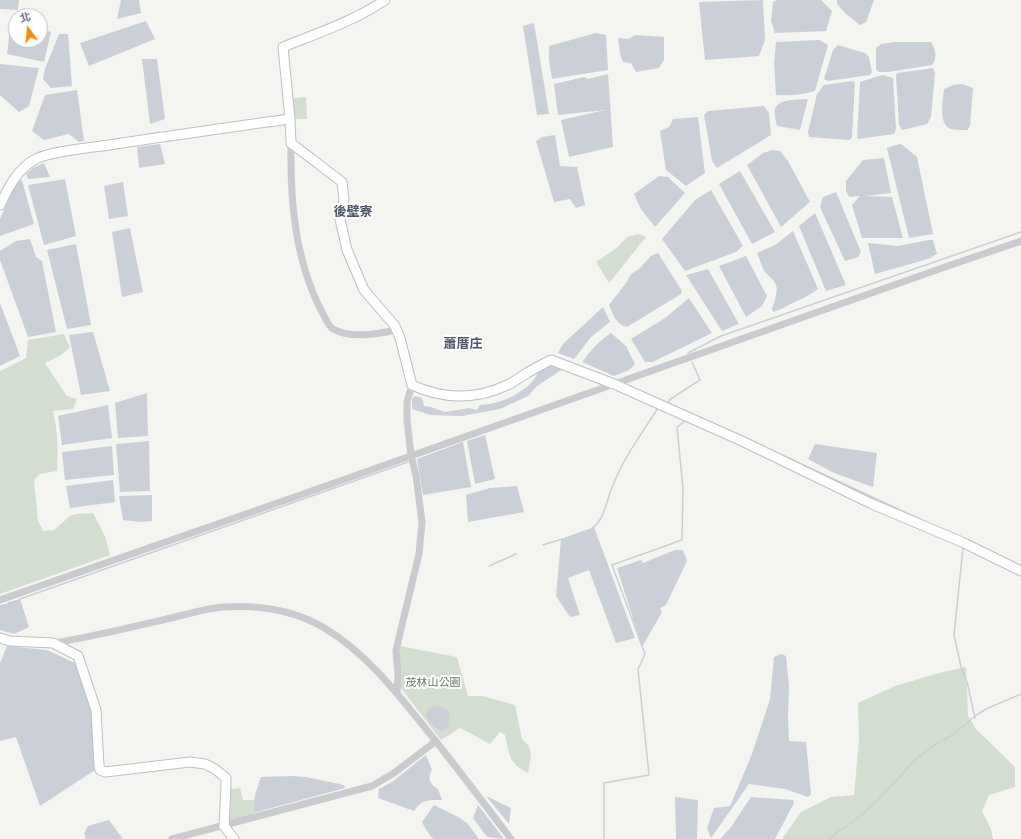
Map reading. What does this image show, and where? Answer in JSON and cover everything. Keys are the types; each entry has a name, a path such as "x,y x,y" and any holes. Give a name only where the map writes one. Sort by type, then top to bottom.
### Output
{"street":[{"path":"385,0 364,13 284,47 290,119 290,173 294,220 300,251 312,292 332,329 362,335 377,335 396,330"},
{"path":"0,205 19,172 26,166 44,156 290,119"},
{"path":"291,143 342,182 344,199 340,219 347,250 364,290 395,326 400,338 412,386 407,402 411,455 416,476 422,522 419,554 396,650 397,692"},
{"path":"0,600 1021,241"},
{"path":"412,386 424,391 445,396 463,397 476,395 506,386 551,360 614,384 744,442 872,504 962,542 1021,571"},
{"path":"0,638 10,641 52,644 222,607 251,606 277,609 302,617 326,628 343,640 397,692 511,839"},
{"path":"52,644 78,656 96,710 98,766 100,770 105,772 190,762 205,764 215,769 226,778 224,826 234,839"},
{"path":"172,839 372,786 394,773 436,742"}],"green space":[{"path":"306,97 307,119 290,119 288,99"},
{"path":"638,234 646,237 609,283 596,262 618,247 627,237"},
{"path":"64,334 70,347 61,355 45,363 67,396 77,399 73,409 53,411 56,426 58,456 57,471 40,474 34,480 38,521 43,531 54,530 70,516 76,514 93,513 105,536 110,555 0,594 0,371 26,358 28,340"},
{"name":"茂林山公園","path":"400,646 457,657 468,696 483,696 515,705 522,739 529,746 531,755 528,773 513,762 509,753 505,735 500,732 490,744 460,728 441,740 397,683"},
{"path":"966,667 968,716 976,729 1015,767 1015,787 989,795 982,811 991,829 993,839 782,839 801,812 831,797 854,795 859,740 858,703 895,686"},
{"path":"240,788 243,800 254,800 253,818 224,826 226,790"}],"shaded area":[{"path":"0,0 19,0 18,8 0,9"},
{"path":"121,0 139,0 141,13 117,19"},
{"path":"763,0 765,40 759,56 705,60 699,2"},
{"path":"777,0 821,0 832,11 826,31 775,33 771,21 773,2"},
{"path":"837,0 874,0 866,22 860,25 846,14 837,4"},
{"path":"146,21 155,39 89,66 80,43"},
{"path":"534,23 549,114 537,115 523,26"},
{"path":"48,31 51,32 48,45"},
{"path":"596,33 606,35 608,70 552,79 549,60 549,46"},
{"path":"59,34 68,34 72,86 51,88 43,79 45,69"},
{"path":"635,35 664,37 664,60 659,68 636,72 631,63 623,62 620,54 618,38 629,39"},
{"path":"819,40 828,45 815,91 796,95 776,95 774,63 776,42"},
{"path":"894,42 931,42 935,53 934,62 932,65 879,72 876,69 876,48 881,44"},
{"path":"838,45 865,53 869,57 872,72 870,75 828,81 824,79 833,50"},
{"path":"8,46 8,48 47,48 44,62 7,54"},
{"path":"142,59 157,59 165,119 150,124"},
{"path":"0,64 39,68 29,106 19,112 0,95"},
{"path":"933,68 935,73 931,117 927,124 902,130 899,125 896,75 898,73"},
{"path":"608,74 613,147 569,157 561,120 605,110 558,115 554,84 584,77 588,79"},
{"path":"882,75 893,78 896,129 894,134 858,139 860,82"},
{"path":"852,81 855,82 852,137 850,140 809,137 808,132 817,94 824,85"},
{"path":"962,84 973,88 970,126 967,130 951,129 944,123 942,112 944,89 953,85"},
{"path":"77,90 84,141 79,142 69,134 44,140 32,131 45,95"},
{"path":"808,99 800,130 777,126 775,109 777,105 789,100"},
{"path":"764,106 769,113 771,135 717,168 712,161 704,115 708,111"},
{"path":"698,117 705,173 686,186 666,170 660,131 669,127 673,119"},
{"path":"555,135 560,166 577,167 585,205 576,208 570,199 554,202 536,141 542,137"},
{"path":"160,144 165,164 139,168 137,147"},
{"path":"901,144 917,157 933,234 909,238 887,148"},
{"path":"772,150 780,151 788,161 810,202 781,227 747,165 763,153"},
{"path":"884,158 891,193 865,196 892,197 903,238 862,238 852,205 860,196 849,197 846,191 846,181 863,160"},
{"path":"44,163 50,177 28,179 26,174 33,168"},
{"path":"740,171 775,232 752,244 719,184"},
{"path":"659,176 668,177 685,193 655,227 641,209 634,194"},
{"path":"65,179 76,236 44,245 28,185"},
{"path":"22,180 34,224 0,236 0,219 16,182"},
{"path":"123,182 128,216 109,219 104,186"},
{"path":"711,190 743,246 736,252 685,271 662,239 695,200"},
{"path":"836,192 861,252 858,257 845,261 820,207 823,197"},
{"path":"815,213 846,285 826,291 799,226"},
{"path":"130,228 143,292 122,297 112,232"},
{"path":"793,231 818,289 807,296 773,312 772,308 775,301 777,288 774,281 764,271 757,253 775,245"},
{"path":"30,239 36,257 42,261 56,332 28,337 0,260 0,251 16,241"},
{"path":"933,240 937,254 928,259 875,274 868,243 898,246"},
{"path":"76,244 91,325 67,329 47,250"},
{"path":"658,253 682,291 681,294 627,327 623,326 615,319 609,305 631,274 639,269 651,256"},
{"path":"746,256 767,296 762,306 746,317 719,266"},
{"path":"708,269 739,324 722,331 686,275"},
{"path":"689,298 712,333 653,362 645,362 631,339 665,318"},
{"path":"0,303 20,356 0,366"},
{"path":"603,307 610,322 591,337 574,359 558,353 563,344"},
{"path":"93,332 110,391 81,395 69,335"},
{"path":"611,333 626,346 635,364 629,370 614,376 582,362 595,346"},
{"path":"554,366 563,369 537,386 528,396 500,409 462,416 431,415 412,409 412,399 415,396 422,398 424,406 445,412 469,408 477,410 480,405 497,402 515,395 523,390 536,377 539,369"},
{"path":"147,393 148,436 118,438 115,403"},
{"path":"108,405 112,438 62,445 58,416"},
{"path":"485,435 495,479 475,484 467,441"},
{"path":"149,441 150,491 120,492 116,444"},
{"path":"463,442 471,487 423,495 417,459"},
{"path":"815,444 877,453 873,487 834,473 808,459"},
{"path":"112,446 114,475 65,480 62,452"},
{"path":"113,480 115,502 70,508 66,486"},
{"path":"517,486 524,512 468,522 466,495 490,488"},
{"path":"152,495 152,521 141,522 123,520 119,496"},
{"path":"594,527 635,638 616,643 589,570 568,578 580,615 570,617 556,596 561,539"},
{"path":"675,550 683,550 687,561 666,605 660,608 662,612 642,647 617,568 641,560 643,563"},
{"path":"20,599 29,627 14,634 0,630 0,606"},
{"path":"7,646 47,650 77,664 90,702 95,735 95,770 40,806 16,737 0,741 0,663"},
{"path":"781,654 786,656 789,685 789,741 806,742 811,794 808,797 785,789 749,784 711,838 707,828 714,808 730,806 752,754 770,699 774,657"},
{"path":"436,706 445,708 450,714 448,728 442,731 432,725 427,716 429,708"},
{"path":"426,755 432,770 430,773 430,781 438,789 442,800 423,802 414,811 378,798 379,789 392,782"},
{"path":"261,777 306,777 344,785 345,788 253,813 255,795"},
{"path":"486,796 511,808 509,824"},
{"path":"675,797 698,800 697,839 676,839"},
{"path":"751,797 793,800 794,803 775,839 720,839 731,827"},
{"path":"434,805 460,818 468,824 479,839 433,839 422,822"},
{"path":"478,805 504,839 487,837 473,818"},
{"path":"109,820 123,839 86,839 84,834 88,826"}],"waterway":[{"path":"688,353 721,336 1021,232"},
{"path":"670,404 668,403 669,400 700,380 692,362"},
{"path":"592,528 600,520 603,514 611,490 622,465 658,408"},
{"path":"604,839 604,783 649,775 638,669 645,654 612,565 682,540 683,489 677,427 685,421"},
{"path":"784,456 926,522"},
{"path":"20,599 408,462"},
{"path":"543,545 562,539"},
{"path":"963,548 954,635 975,718"},
{"path":"489,566 516,554"},
{"path":"8,603 16,601"},
{"path":"0,606 5,605"},
{"path":"828,839 859,817 878,800 916,759 936,744 954,734 975,716 986,709 1021,694"}],"district":[{"name":"後壁寮","path":"353,212"},
{"name":"蕭厝庄","path":"463,344"}]}
